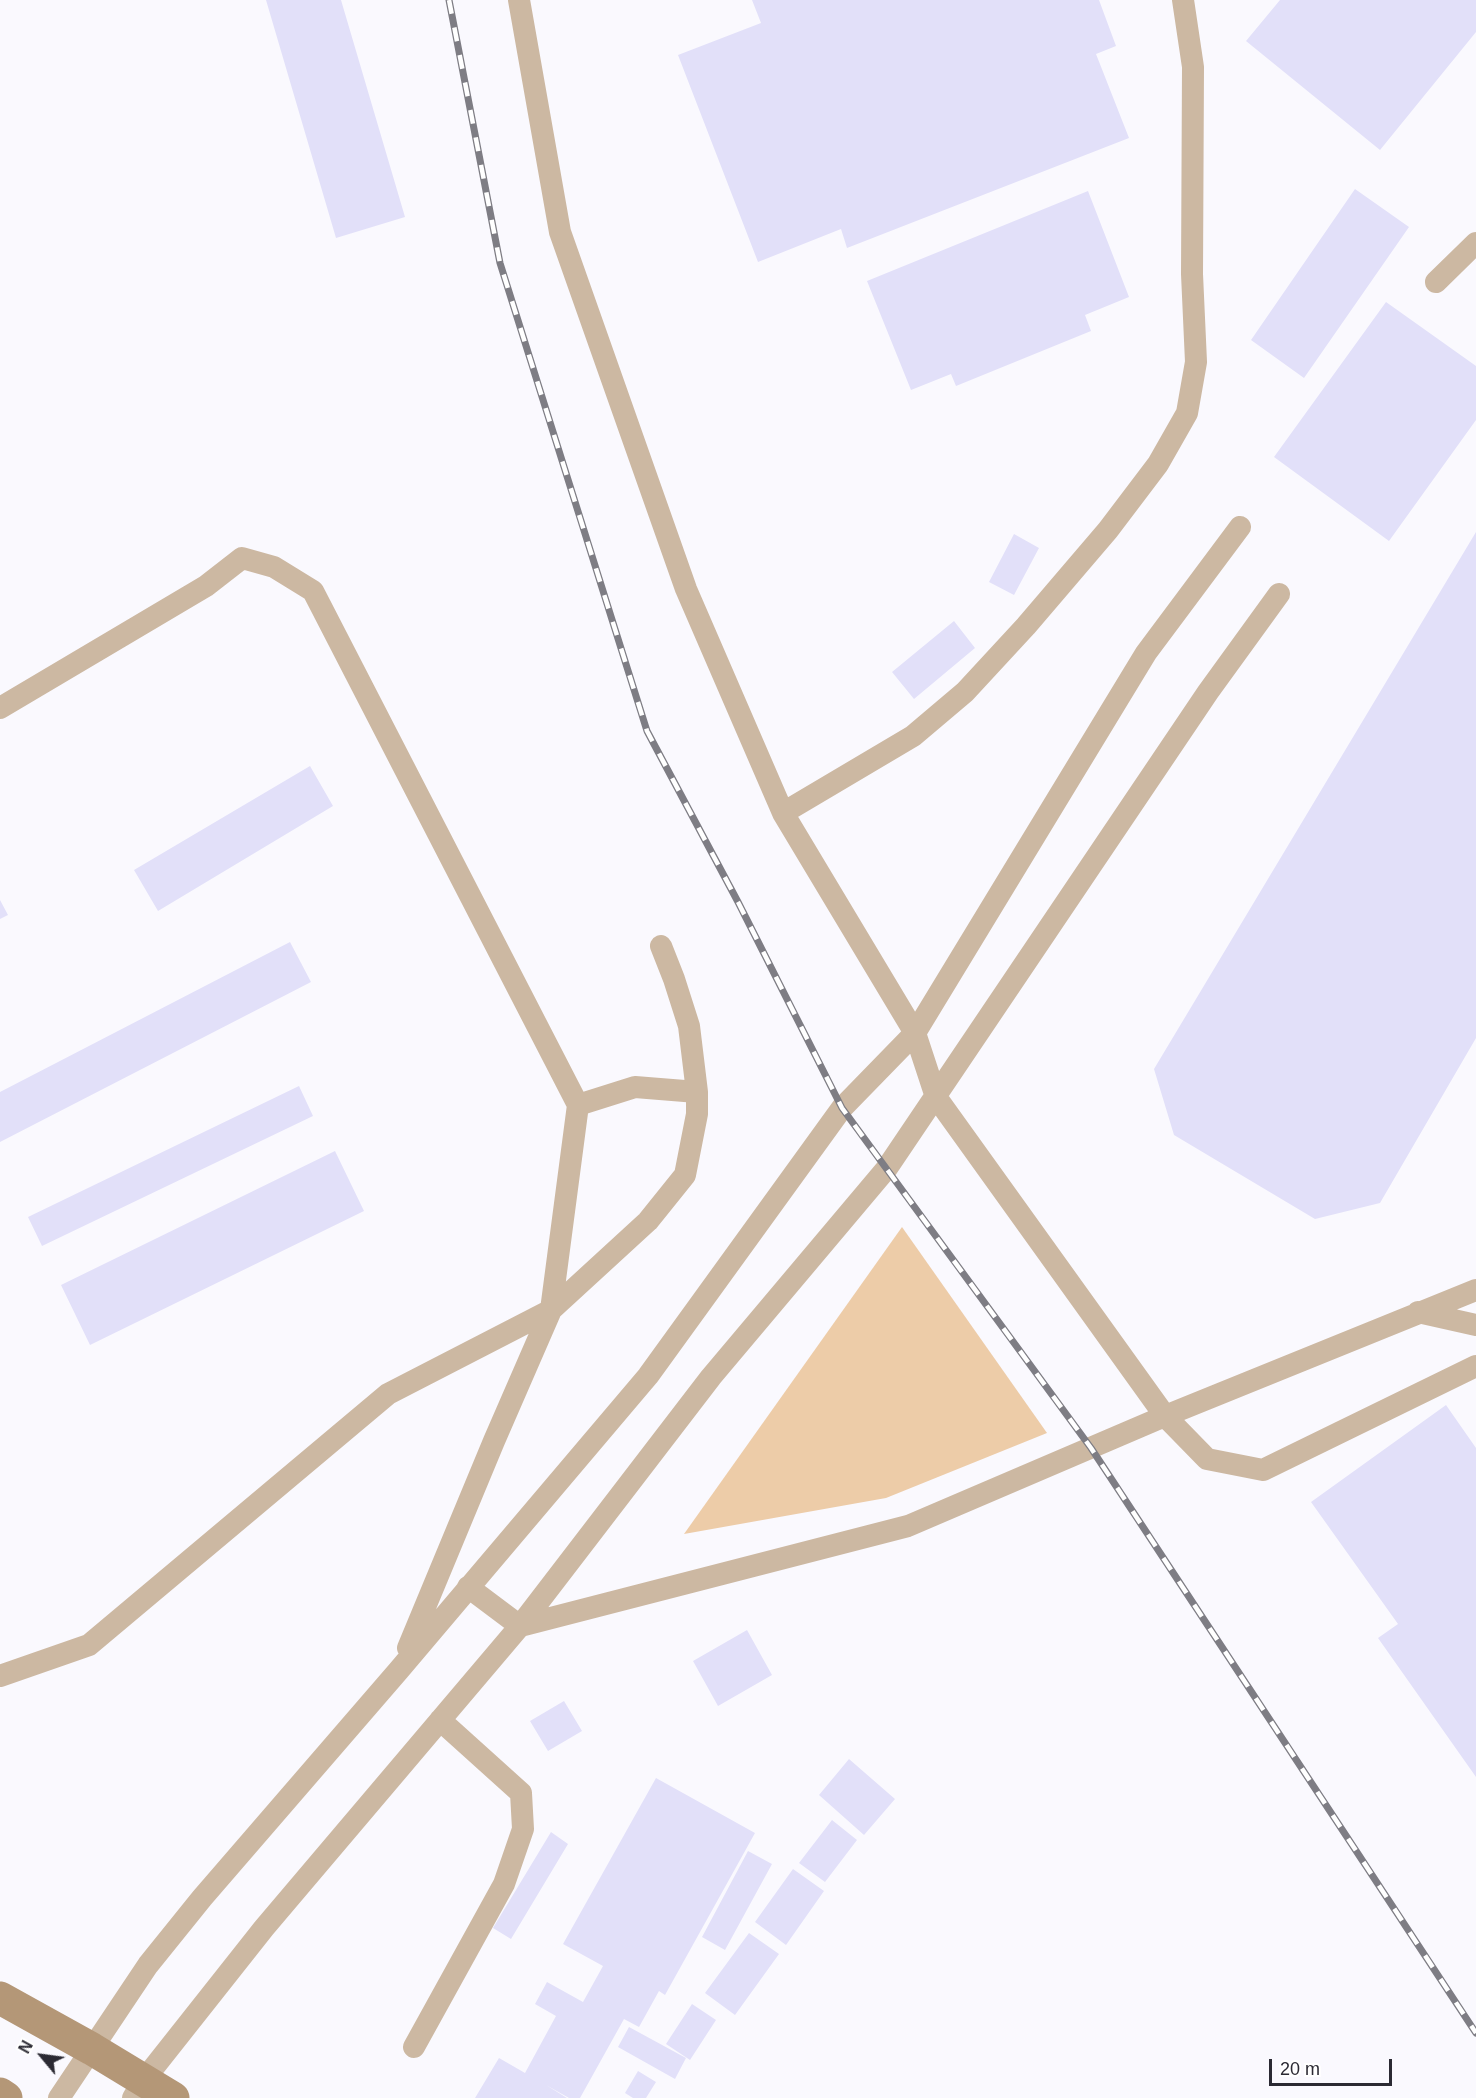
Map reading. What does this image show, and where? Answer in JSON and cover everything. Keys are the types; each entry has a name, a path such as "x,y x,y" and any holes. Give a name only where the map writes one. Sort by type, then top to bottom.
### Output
{"main road":[{"path":"0,1998 92,2049 138,2090 173,2098"},
{"path":"0,2094 6,2098"}],"lane":[{"path":"519,0 560,232 686,589 783,813 915,1033 936,1097 1165,1416 1207,1459 1263,1470 1476,1366"},
{"path":"783,813 913,736 965,692 1026,626 1107,530 1158,464 1187,413 1196,362 1192,263 1193,67 1183,0"},
{"path":"1436,282 1476,243"},
{"path":"59,2098 148,1965 202,1898 648,1376 842,1108 915,1033 1146,653 1240,527"},
{"path":"0,708 206,586 242,558 274,567 313,591 578,1105 551,1310 399,1670"},
{"path":"138,2090 264,1928 520,1626 711,1377 887,1168 1208,692 1279,594"},
{"path":"0,1676 89,1645 388,1394 551,1310 648,1221 685,1175 697,1114 697,1092 689,1026 661,946"},
{"path":"578,1105 635,1087 697,1092"},
{"path":"520,1626 908,1526 1165,1416 1476,1290"},
{"path":"1418,1312 1476,1325"},
{"path":"468,1587 520,1626"},
{"path":"414,2047 504,1884 523,1830 521,1793 440,1720"}],"shaded area":[{"path":"902,1227 1047,1433 886,1498 684,1534"}],"building":[{"path":"266,0 341,0 405,217 336,238"},
{"path":"752,0 1099,0 1116,46 1096,54 1129,138 847,248 841,229 758,262 678,55 761,23"},
{"path":"1280,0 1476,0 1476,32 1380,150 1246,41"},
{"path":"1355,189 1409,227 1304,378 1251,340"},
{"path":"1088,191 1129,297 1085,315 1091,331 956,386 951,374 911,390 867,281"},
{"path":"1386,302 1476,366 1476,420 1389,541 1274,457"},
{"path":"1476,532 1476,1038 1380,1203 1315,1219 1174,1135 1154,1069"},
{"path":"1014,534 1039,548 1014,595 989,582"},
{"path":"954,621 975,648 914,699 892,672"},
{"path":"310,766 333,806 158,911 134,870"},
{"path":"0,900 8,915 0,919"},
{"path":"290,942 311,982 0,1142 0,1092"},
{"path":"299,1086 313,1116 42,1246 28,1217"},
{"path":"335,1151 364,1211 90,1345 61,1285"},
{"path":"1446,1405 1476,1448 1476,1777 1378,1638 1398,1624 1311,1502"},
{"path":"747,1630 772,1675 718,1706 693,1661"},
{"path":"564,1701 582,1731 548,1751 530,1721"},
{"path":"849,1759 895,1799 864,1835 819,1795"},
{"path":"656,1778 755,1833 665,1995 659,1991 639,2027 624,2019 580,2098 569,2098 546,2085 567,2098 475,2098 499,2058 525,2073 556,2016 535,2004 547,1982 583,2002 603,1966 563,1944"},
{"path":"832,1820 857,1840 825,1882 799,1863"},
{"path":"551,1832 568,1844 511,1939 493,1928"},
{"path":"748,1851 772,1864 725,1950 702,1937"},
{"path":"793,1869 824,1891 786,1945 755,1922"},
{"path":"749,1933 779,1954 735,2015 705,1993"},
{"path":"692,2004 716,2020 690,2060 666,2044"},
{"path":"629,2027 686,2058 675,2079 618,2047"},
{"path":"638,2071 656,2082 646,2098 633,2098 625,2093"}],"railway":[{"path":"449,0 500,263 647,731 738,902 842,1108 1091,1448 1476,2033"}]}
